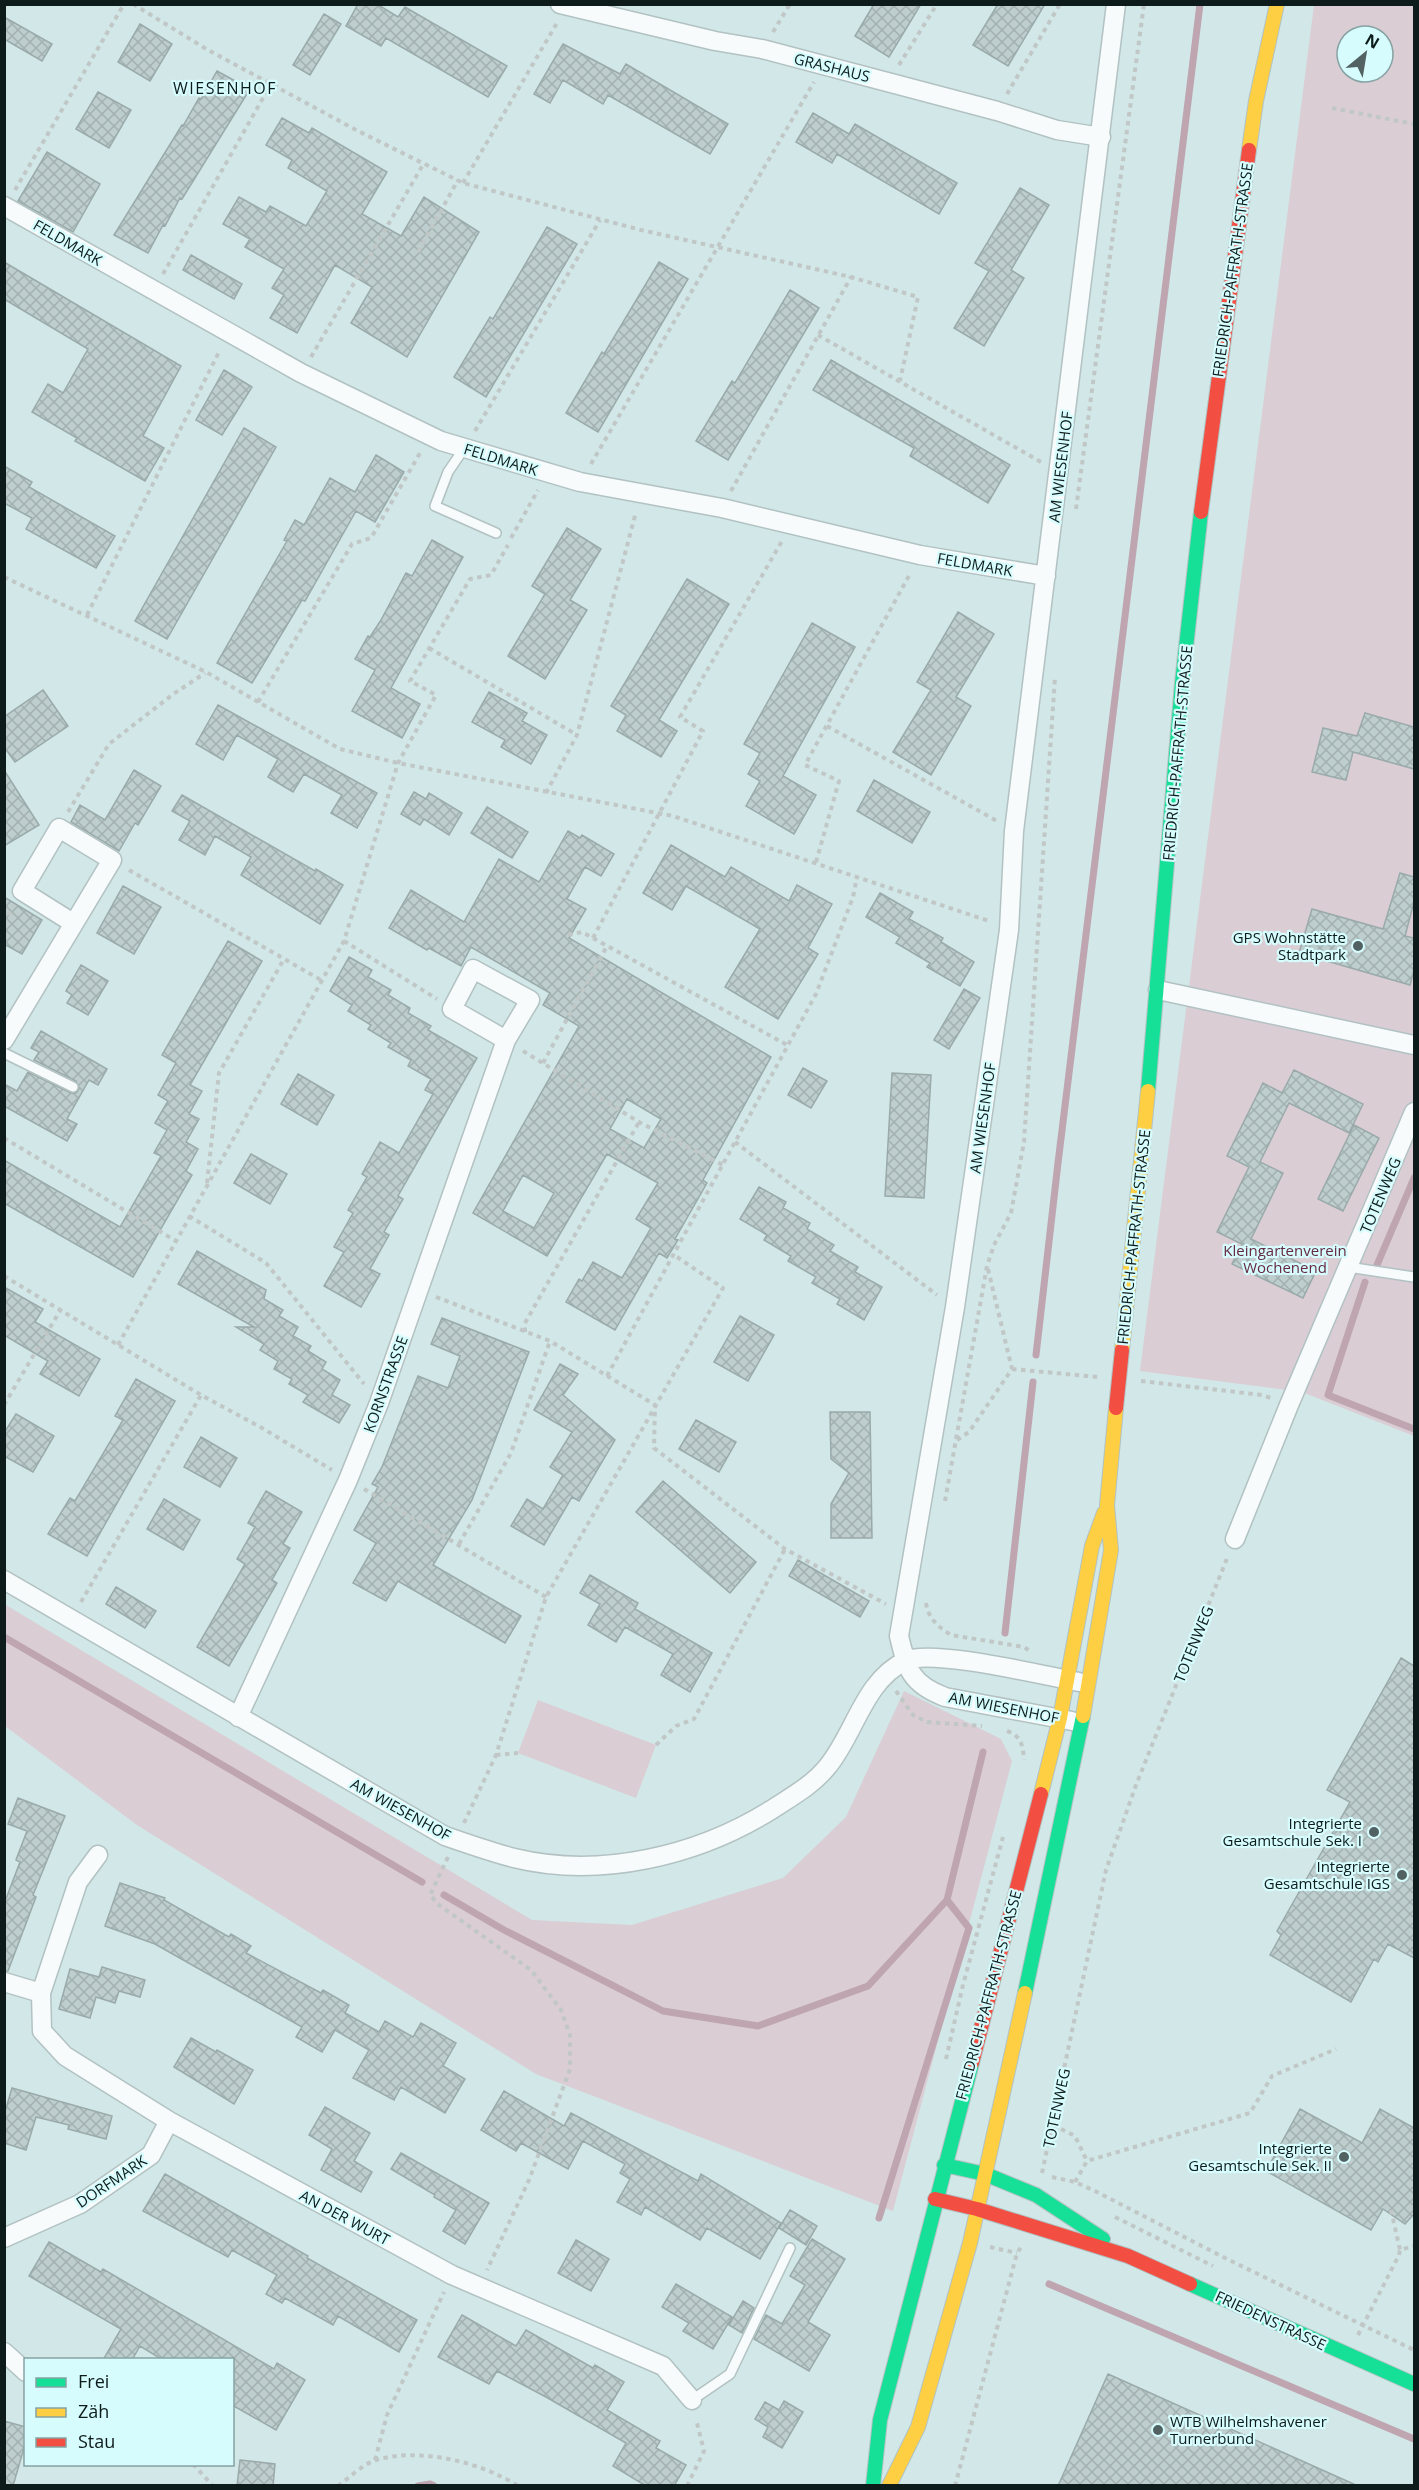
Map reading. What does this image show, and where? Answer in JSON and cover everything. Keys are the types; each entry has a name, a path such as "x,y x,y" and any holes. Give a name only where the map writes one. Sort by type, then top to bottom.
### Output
{"main road":[{"name":"FRIEDRICH-PAFFRATH-STRASSE","path":"889,2486 918,2427 970,2243 1083,1723 1111,1550 1107,1505 1158,990 1182,683 1204,482 1256,101 1277,4"},
{"name":"FRIEDRICH-PAFFRATH-STRASSE","path":"873,2486 880,2420 1060,1718 1092,1546 1107,1505"},
{"name":"FRIEDENSTRASSE","path":"944,2165 985,2174 1036,2195 1128,2256"},
{"name":"FRIEDENSTRASSE","path":"935,2199 977,2209 1128,2256 1414,2385"}],"street":[{"name":"AM WIESENHOF","path":"1083,1723 945,1697 930,1691 911,1675 899,1636 955,1307 1009,930 1014,831 1116,4"},
{"name":"GRASHAUS","path":"564,6 715,41 762,49 998,111 1057,130 1101,137"},
{"name":"FELDMARK","path":"5,206 302,373 430,436 580,482 640,495 722,508 920,555 1046,576"},
{"path":"4,1040 112,860 59,828 22,891 73,923"},
{"name":"KORNSTRASSE","path":"238,1717 348,1480 379,1403 506,1040 530,1000 474,969 452,1009"},
{"path":"1158,990 1414,1045"},
{"path":"452,1009 506,1040"},
{"name":"TOTENWEG","path":"1235,1539 1289,1405 1370,1220 1414,1112"},
{"name":"AM WIESENHOF","path":"4,1580 445,1836 453,1847 555,1863 592,1865 639,1861 684,1850 755,1820 811,1784 828,1767 839,1751 867,1697 886,1674 905,1660"},
{"path":"905,1660 924,1656 946,1658 1089,1684"},
{"name":"AN DER WURT","path":"98,1855 78,1882 41,1993 42,2031 52,2045 64,2056 169,2121 452,2275 663,2367 692,2400"},
{"path":"4,1982 41,1993"},
{"name":"DORFMARK","path":"4,2238 80,2204 151,2155 169,2121"},
{"path":"4,2352 24,2370"}],"lane":[{"path":"465,447 448,472 435,506 496,533"},
{"path":"4,1053 74,1087"},
{"path":"1348,1267 1414,1277"},
{"path":"692,2400 730,2374 790,2248"}],"path":[{"path":"5,206 124,4"},
{"path":"133,4 208,50 463,183 600,220 851,276 918,297 900,381"},
{"path":"762,49 790,4"},
{"path":"889,82 937,4"},
{"path":"998,111 1060,4"},
{"path":"1075,519 1144,4"},
{"path":"463,183 564,6"},
{"path":"580,482 824,66"},
{"path":"153,291 271,84"},
{"path":"1332,108 1414,124"},
{"path":"302,373 424,163"},
{"path":"418,252 458,180"},
{"path":"465,447 600,220"},
{"path":"722,508 851,276"},
{"path":"87,615 230,333"},
{"path":"818,335 1060,472"},
{"path":"258,702 352,544 371,538 430,436"},
{"path":"118,1345 344,941 398,763 436,695 410,681 470,579 491,575 547,473"},
{"path":"546,793 577,735 640,495"},
{"path":"593,938 661,814 703,731 680,717 791,525"},
{"path":"816,862 839,781 805,765 920,555"},
{"path":"4,577 206,672 340,749 546,793 673,816 979,916 1009,930"},
{"path":"429,648 577,735"},
{"path":"943,1508 987,1266 994,1245 1011,1213 1024,1142 1056,669"},
{"path":"59,828 109,744 206,672"},
{"path":"827,726 1014,831"},
{"path":"112,860 321,980"},
{"path":"607,1376 816,994 853,897 857,877"},
{"path":"568,935 582,932 789,1046"},
{"path":"344,941 452,1009"},
{"path":"543,1063 607,946"},
{"path":"207,1186 219,1073 284,959"},
{"path":"506,1040 639,1122 723,1165"},
{"path":"525,1332 525,1323 639,1122"},
{"path":"4,1138 176,1240"},
{"path":"735,1142 955,1307"},
{"path":"189,1216 266,1263 379,1403"},
{"path":"479,2287 529,2180 570,2069 570,2035 561,2010 531,1970 439,1905 430,1895 495,1755 546,1598 723,1288 674,1255"},
{"path":"947,1440 956,1440 969,1431 1012,1369 987,1266"},
{"path":"4,1276 201,1395 262,1428 459,1544 546,1598"},
{"path":"418,1290 550,1341 655,1405"},
{"path":"4,1405 61,1309"},
{"path":"459,1544 511,1453 550,1341"},
{"path":"1012,1369 1097,1377"},
{"path":"1143,1382 1262,1395 1289,1405"},
{"path":"71,1620 201,1395"},
{"path":"655,1405 654,1448 786,1549 888,1605"},
{"name":"TOTENWEG","path":"1042,2175 1106,1870 1136,1785 1235,1539"},
{"path":"656,1745 676,1726 694,1719 786,1549"},
{"path":"926,1598 931,1618 940,1629 951,1635 1029,1650 1031,1654 1027,1673"},
{"path":"886,1674 913,1715 927,1722 983,1726"},
{"path":"1015,1734 1019,1710"},
{"path":"1004,1730 1015,1734 1023,1744 1024,1761"},
{"path":"495,1755 518,1753"},
{"path":"945,2066 963,1985 1006,1828"},
{"path":"1075,2182 1087,2161 1250,2113 1272,2076 1336,2049"},
{"path":"1053,2125 1075,2136 1087,2161"},
{"path":"1042,2175 1075,2182 1414,2350"},
{"path":"1042,2175 1061,2187"},
{"path":"1367,2341 1357,2336 1400,2255 1391,2210"},
{"path":"1109,2214 1219,2270"},
{"path":"955,2486 1017,2253 1024,2243 1029,2225"},
{"path":"970,2243 1017,2253"},
{"path":"1400,2250 1414,2246"},
{"path":"375,2460 387,2415 452,2275"},
{"path":"687,2486 704,2451 692,2400"},
{"path":"338,2486 375,2460 411,2455 450,2458 507,2478 518,2486"},
{"path":"195,2466 213,2486"}],"green space":[{"name":"Kleingartenverein Wochenend","path":"1314,5 1414,5 1414,1436 1302,1392 1140,1371"},
{"path":"4,1604 532,1920 632,1925 783,1878 846,1817 904,1691 1001,1739 1012,1761 893,2211 536,2074 137,1825 5,1726"},
{"path":"538,1700 656,1745 636,1798 518,1753"}],"building":[{"path":"358,4 377,4 398,17 405,7 507,66 488,97 386,38 381,46 346,26"},
{"path":"874,4 921,4 889,57 855,36"},
{"path":"998,4 1045,4 1008,66 973,45"},
{"path":"324,14 341,24 310,75 293,65"},
{"path":"4,17 52,44 42,61 4,39"},
{"path":"140,24 172,44 150,81 118,62"},
{"path":"563,44 620,74 626,64 728,124 710,154 608,95 603,104 563,80 550,103 534,94"},
{"path":"217,71 250,89 182,199 180,198 165,226 163,225 148,253 114,235"},
{"path":"98,92 131,110 109,148 76,129"},
{"path":"813,113 849,134 855,124 957,183 939,214 837,154 832,163 796,142"},
{"path":"282,118 309,133 312,128 387,172 362,214 401,236 424,197 479,232 407,357 351,323 372,287 335,265 297,333 270,318 284,295 272,288 284,269 245,247 250,239 223,224 239,197 266,212 270,206 306,226 327,191 288,168 292,160 266,145"},
{"path":"47,152 100,184 73,232 18,201"},
{"path":"1020,188 1049,205 1011,270 1024,278 984,346 954,328 989,271 975,263"},
{"path":"547,227 577,244 486,397 454,377 490,317 493,319"},
{"path":"191,255 242,284 234,299 183,270"},
{"path":"4,262 181,366 143,436 164,448 145,481 75,441 77,438 32,412 48,384 63,393 88,349 4,299"},
{"path":"659,262 688,279 598,432 566,413"},
{"path":"790,290 819,308 728,460 696,441 732,381 735,383"},
{"path":"831,360 1010,465 988,503 910,456 914,448 813,390"},
{"path":"224,370 252,387 222,435 196,420"},
{"path":"244,428 276,447 167,639 135,621"},
{"path":"376,455 404,472 375,522 356,511 305,601 302,600 252,683 217,663 287,541 284,540 295,520 304,525 330,478 355,492"},
{"path":"4,466 32,482 29,487 115,536 96,568 26,529 32,518 4,503"},
{"path":"567,528 601,549 570,600 587,610 545,679 508,656 545,594 532,586"},
{"path":"432,540 463,557 391,688 420,704 402,738 352,711 375,670 355,659 368,636 370,637 381,620 406,573 412,576"},
{"path":"687,579 729,604 659,720 677,731 661,757 617,731 626,715 611,706"},
{"path":"958,612 994,634 956,697 971,706 931,775 893,752 931,690 917,682"},
{"path":"812,623 855,647 783,776 816,795 794,834 746,806 760,781 748,774 760,753 744,744"},
{"path":"43,690 68,726 15,762 4,747 4,717"},
{"path":"489,692 527,713 522,721 547,735 531,764 501,747 505,740 472,722"},
{"path":"218,705 377,793 357,828 331,813 342,795 304,774 293,792 268,777 278,759 237,735 223,760 196,744"},
{"path":"1365,713 1414,727 1414,769 1353,752 1346,780 1312,772 1323,728 1357,736"},
{"path":"4,770 39,825 4,846"},
{"path":"134,770 161,786 138,825 135,823 119,851 71,822 80,805 105,820"},
{"path":"874,780 930,812 912,843 857,811"},
{"path":"414,792 426,799 429,793 462,813 449,835 424,819 420,825 401,814"},
{"path":"182,795 343,885 320,924 241,875 251,857 215,836 205,855 179,840 190,821 172,811"},
{"path":"487,807 528,832 512,858 471,833"},
{"path":"568,831 580,838 582,835 614,854 601,876 585,867 567,899 586,909 569,938 771,1057 703,1180 707,1183 675,1239 678,1240 667,1258 659,1253 615,1330 566,1302 579,1279 582,1281 593,1262 622,1278 651,1228 636,1219 658,1183 607,1154 547,1256 473,1213 579,1026 543,1005 550,993 471,947 461,966 389,928 411,890 464,922 499,859 539,882","holes":["627,1099 661,1119 644,1148 610,1129","523,1175 554,1193 534,1228 503,1211"]},
{"path":"671,845 725,877 731,867 789,901 797,885 832,904 808,948 818,954 778,1019 725,987 760,929 686,886 672,910 643,893"},
{"name":"GPS Wohnstätte Stadtpark","path":"1400,873 1414,877 1414,902 1405,936 1414,938 1414,970 1410,985 1299,953 1312,909 1383,929"},
{"path":"123,886 161,907 134,954 97,933"},
{"path":"880,893 913,912 909,919 943,938 941,942 974,962 960,986 927,967 930,963 896,943 900,937 866,917"},
{"path":"4,897 42,920 22,954 4,944"},
{"path":"228,941 262,961 190,1085 202,1091 189,1114 199,1119 186,1142 198,1149 186,1171 192,1175 133,1277 4,1203 4,1160 120,1227 161,1156 154,1153 167,1130 155,1123 168,1101 158,1095 176,1063 162,1055"},
{"path":"349,957 372,970 368,977 391,990 388,995 410,1008 408,1013 431,1026 428,1030 477,1058 398,1196 403,1199 384,1232 389,1235 370,1269 380,1274 361,1307 324,1286 344,1252 334,1247 353,1213 348,1210 367,1177 362,1174 380,1142 399,1153 433,1094 425,1090 431,1079 408,1066 411,1060 388,1047 391,1043 368,1029 371,1025 348,1011 352,1005 330,991"},
{"path":"81,965 108,981 88,1015 67,1003 72,995 66,991"},
{"path":"964,989 980,998 949,1049 934,1040"},
{"path":"41,1031 107,1069 98,1085 89,1080 67,1119 77,1124 67,1141 4,1106 4,1084 17,1091 28,1072 71,1093 76,1093 79,1089 76,1081 34,1060 39,1052 31,1048"},
{"path":"803,1068 827,1081 811,1108 788,1095"},
{"path":"1294,1070 1363,1104 1349,1133 1289,1103 1260,1162 1283,1173 1251,1239 1316,1271 1303,1298 1232,1264 1242,1244 1217,1232 1249,1167 1227,1156 1263,1083 1282,1093"},
{"path":"892,1073 931,1075 924,1198 885,1196"},
{"path":"298,1074 334,1095 317,1125 281,1104"},
{"path":"1354,1125 1379,1138 1343,1211 1318,1199"},
{"path":"251,1154 287,1174 270,1204 234,1183"},
{"path":"759,1187 786,1202 783,1208 810,1223 807,1229 834,1245 830,1251 858,1267 855,1272 882,1287 864,1320 837,1304 840,1299 812,1283 816,1277 788,1261 791,1256 764,1240 767,1235 740,1219"},
{"path":"197,1251 266,1290 264,1299 283,1310 279,1316 298,1327 293,1336 311,1346 308,1351 326,1362 322,1369 340,1380 332,1395 350,1405 339,1423 303,1402 308,1395 289,1384 292,1379 274,1369 278,1361 260,1350 264,1344 236,1327 254,1327 178,1284"},
{"path":"4,1287 43,1309 35,1322 100,1359 79,1396 40,1374 48,1361 4,1335"},
{"path":"740,1316 774,1335 748,1381 714,1362"},
{"path":"442,1318 529,1352 472,1500 433,1565 521,1616 505,1643 398,1581 386,1601 353,1583 376,1543 354,1530 378,1487 372,1484 382,1467 418,1376 448,1388 460,1356 431,1344"},
{"path":"560,1364 578,1374 563,1395 615,1440 579,1501 572,1497 544,1545 511,1526 527,1499 543,1509 563,1475 550,1467 572,1432 534,1410"},
{"path":"136,1379 175,1401 87,1556 48,1534 70,1498 75,1501 123,1420 115,1416"},
{"path":"830,1412 870,1412 872,1538 831,1538 831,1504 849,1473 831,1459"},
{"path":"16,1414 54,1436 33,1472 4,1456 4,1433"},
{"path":"696,1420 736,1442 719,1472 679,1449"},
{"path":"201,1437 237,1458 220,1487 184,1467"},
{"path":"663,1481 756,1562 730,1593 636,1512"},
{"path":"266,1491 302,1512 283,1544 290,1548 272,1580 277,1583 229,1666 197,1647 245,1564 237,1559 255,1527 248,1523"},
{"path":"164,1499 200,1520 183,1550 147,1529"},
{"path":"798,1560 869,1601 860,1617 789,1576"},
{"path":"590,1575 638,1603 635,1609 712,1653 690,1692 661,1675 673,1654 625,1627 616,1642 588,1625 600,1604 580,1593"},
{"path":"116,1587 156,1611 145,1628 106,1604"},
{"name":"Integrierte Gesamtschule Sek. I","path":"1401,1658 1414,1666 1414,1958 1388,1944 1378,1962 1374,1959 1351,2002 1270,1955 1281,1935 1277,1931 1350,1802 1327,1790"},
{"path":"18,1798 65,1816 33,1895 36,1897 8,1971 4,1971 4,1904 20,1862 16,1860 27,1831 8,1824"},
{"path":"120,1883 165,1898 164,1900 229,1937 231,1934 251,1946 246,1953 321,1993 323,1990 349,2005 345,2013 379,2032 385,2021 413,2037 421,2023 456,2043 443,2066 465,2079 445,2113 401,2087 394,2100 353,2078 369,2050 335,2030 322,2052 296,2037 302,2027 155,1944 105,1926"},
{"path":"102,1967 145,1980 140,1997 119,1991 115,2003 96,1997 90,2018 59,2009 70,1969 99,1977"},
{"path":"191,2038 253,2070 234,2104 174,2067"},
{"path":"12,2088 112,2116 106,2139 68,2129 69,2125 36,2117 26,2150 4,2143 4,2115"},
{"path":"504,2091 564,2126 571,2113 698,2181 701,2174 781,2223 760,2259 707,2228 700,2240 645,2207 641,2215 617,2202 630,2179 620,2173 625,2164 583,2141 568,2169 521,2143 516,2151 481,2130"},
{"path":"325,2107 370,2133 354,2161 372,2172 361,2192 321,2170 332,2149 309,2135"},
{"name":"Integrierte Gesamtschule Sek. II","path":"1300,2109 1362,2143 1380,2109 1414,2128 1414,2214 1405,2224 1383,2209 1371,2230 1266,2171"},
{"path":"401,2153 489,2203 465,2244 443,2231 456,2210 391,2169"},
{"path":"165,2174 417,2320 399,2352 338,2316 333,2325 285,2298 282,2303 266,2294 277,2275 232,2250 228,2257 143,2211"},
{"path":"790,2210 817,2226 806,2245 779,2228"},
{"path":"812,2239 845,2259 808,2322 830,2335 809,2371 754,2339 766,2315 782,2324 805,2285 790,2276"},
{"path":"576,2240 609,2259 591,2291 558,2273"},
{"path":"49,2242 101,2272 103,2269 274,2369 277,2363 305,2380 276,2430 234,2406 234,2358 160,2358 140,2346 133,2358 104,2358 121,2329 29,2276"},
{"path":"676,2284 732,2317 713,2349 683,2331 689,2323 662,2307"},
{"path":"743,2301 754,2308 742,2333 729,2325"},
{"path":"462,2315 516,2346 526,2330 593,2368 595,2365 624,2382 607,2410 660,2441 656,2448 686,2465 674,2486 646,2486 613,2466 626,2443 546,2397 497,2371 489,2384 438,2357"},
{"name":"WTB Wilhelmshavener Turnerbund","path":"1108,2374 1358,2486 1058,2486"},
{"path":"784,2401 803,2412 782,2448 763,2437 768,2427 755,2419 765,2402 779,2410"},
{"path":"4,2421 24,2426 24,2448 13,2486 4,2486"},
{"path":"240,2460 275,2464 273,2486 237,2486"}],"waterway":[{"path":"1036,1355 1200,4"},
{"path":"1377,1265 1414,1178"},
{"path":"1365,1282 1328,1395 1414,1429"},
{"path":"1005,1633 1033,1382"},
{"path":"4,1637 422,1882"},
{"path":"444,1895 504,1930 663,2011 758,2026 868,1986 947,1900 983,1752"},
{"path":"879,2218 969,1928 947,1900"},
{"path":"1049,2284 1414,2439"},
{"path":"418,2486 430,2484 434,2486"}],"traffic: fast":[{"path":"1148,1091 1182,683 1201,512"},
{"path":"1025,1993 1083,1716"},
{"path":"873,2486 880,2420 972,2063"},
{"path":"944,2165 985,2174 1036,2195 1103,2239"},
{"path":"1190,2284 1414,2384"}],"traffic: slow":[{"path":"1249,150 1256,101 1277,4"},
{"path":"1122,1350 1148,1091"},
{"path":"1083,1716 1111,1550 1107,1505 1116,1408"},
{"path":"1041,1794 1060,1718 1092,1546 1104,1513"},
{"path":"889,2486 918,2427 970,2243 1025,1993"}],"traffic: jam":[{"path":"1201,512 1249,150"},
{"path":"1116,1408 1122,1350"},
{"path":"972,2063 1041,1794"},
{"path":"935,2199 977,2209 1128,2256 1190,2284"}],"place":[{"name":"GPS Wohnstätte Stadtpark","path":"1358,946"},
{"name":"Integrierte Gesamtschule Sek. I","path":"1374,1832"},
{"name":"Integrierte Gesamtschule IGS","path":"1402,1875"},
{"name":"Integrierte Gesamtschule Sek. II","path":"1344,2157"},
{"name":"WTB Wilhelmshavener Turnerbund","path":"1158,2430"}],"district":[{"name":"WIESENHOF","path":"225,88"}]}
